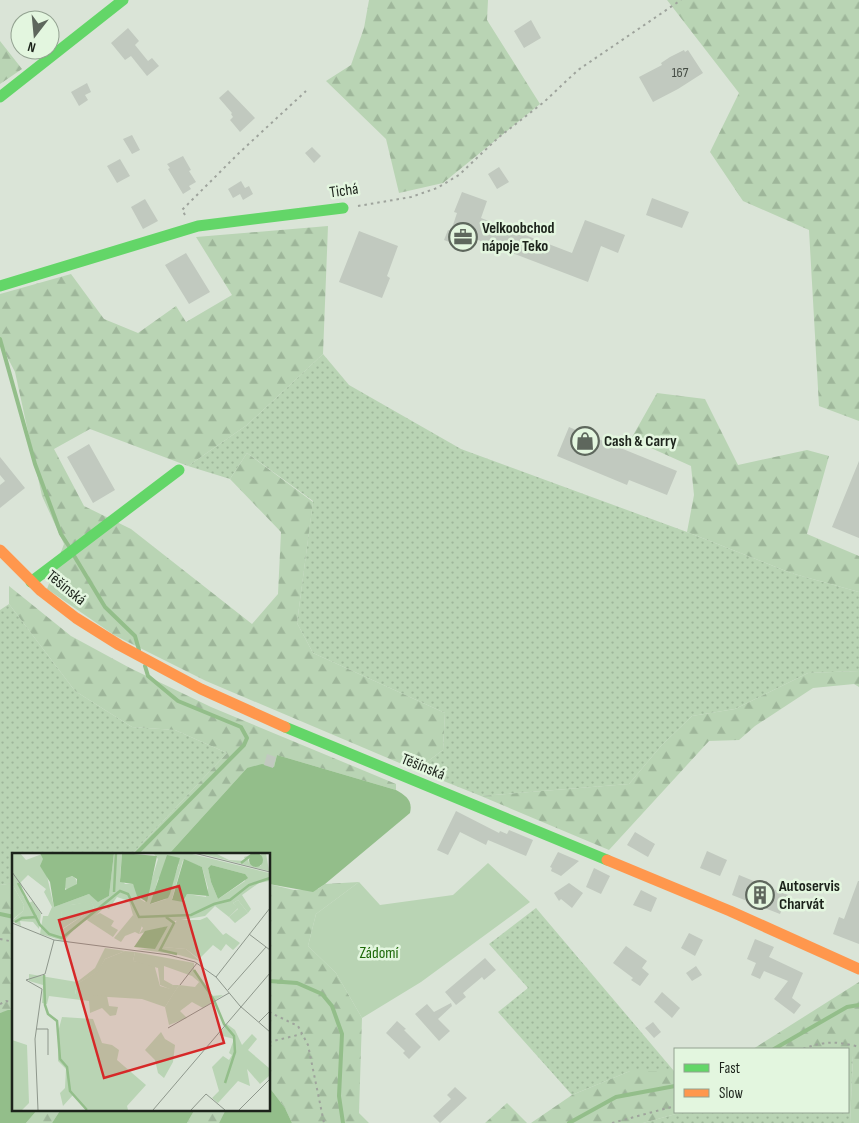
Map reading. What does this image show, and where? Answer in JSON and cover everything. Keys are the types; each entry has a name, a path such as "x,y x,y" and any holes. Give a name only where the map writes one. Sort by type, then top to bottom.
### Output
{"main road":[{"path":"0,97 123,0"},
{"name":"Tichá","path":"0,286 198,226 343,208"},
{"path":"32,582 179,470"},
{"name":"Těšínská","path":"0,550 32,582 76,618 119,645 201,689 277,724 730,910 859,969"}],"path":[{"name":"Tichá","path":"343,208 411,197 438,188 460,175 499,137 544,102 578,70 681,0"},
{"path":"190,229 182,210 239,153 306,91"},
{"path":"0,1004 6,1001 12,1002"},
{"path":"270,1012 298,1026 308,1045 324,1123"},
{"path":"270,1042 302,1034"},
{"path":"806,1048 817,1044 844,1042 859,1047"},
{"path":"612,1123 674,1106"}],"green space":[{"path":"369,0 488,0 487,20 540,104 443,183 399,193 386,139 326,81 351,65 364,28"},
{"path":"667,0 859,0 859,421 819,406 809,230 743,201 710,152 739,93"},
{"path":"0,41 10,54 10,60 15,60 22,69 0,84"},
{"path":"328,226 323,354 247,425 188,466 90,429 54,449 84,506 131,529 252,624 278,594 281,532 230,479 247,453 313,502 297,623 313,653 445,713 443,750 416,770 206,681 114,635 47,589 64,544 42,496 15,372 0,343 0,294 71,274 104,319 138,333 176,306 186,322 232,295 196,237"},
{"path":"323,354 349,385 461,449 687,532 791,573 859,592 859,671 808,673 735,709 692,716 661,746 629,784 481,796 416,770 443,750 445,713 313,653 297,623 313,501 247,453 230,479 188,466 247,425"},
{"path":"657,393 705,399 738,465 807,450 829,456 807,534 859,556 859,592 791,573 687,532 694,495 691,466 631,439"},
{"path":"9,586 71,636 130,668 211,707 396,784 396,790 277,755 274,767 247,768 170,853 133,853 227,753 175,730 132,727 75,691 9,604"},
{"path":"9,604 75,691 132,727 175,730 227,753 133,853 12,853 12,883 0,885 0,610"},
{"path":"859,671 859,687 854,684 813,688 755,726 739,740 709,741 609,850 481,796 629,784 661,746 692,716 735,709 808,673"},
{"name":"Zádomí","path":"488,863 530,902 421,982 362,1018 336,973 308,946 316,914 359,882 380,905 453,895"},
{"path":"359,882 316,914 308,946 336,973 362,1018 359,1113 369,1123 292,1123 285,1108 270,1088 270,884 294,890 318,889 325,884"},
{"path":"12,883 12,1010 0,1013 0,885"},
{"path":"536,908 674,1071 630,1071 572,1095 498,1012 528,988 489,944"},
{"path":"859,982 859,1123 850,1123 853,1056 849,1056 849,1048 755,1048"},
{"path":"853,1055 850,1123 643,1123 679,1113 849,1113 849,1056"},
{"path":"630,1071 674,1071 674,1113 679,1113 643,1123 531,1123 572,1095"},
{"path":"507,1103 527,1123 485,1123"},
{"path":"37,1110 60,1110 52,1123 26,1123"},
{"path":"194,1110 226,1110 219,1123 187,1123"}],"shaded area":[{"path":"277,755 396,790 403,794 410,802 410,813 313,892 270,884 270,853 170,853 247,768 262,764 274,767"},
{"path":"12,1010 12,1110 37,1110 26,1123 0,1123 0,1013"},
{"path":"270,1088 285,1108 292,1123 219,1123 226,1110 270,1110"},
{"path":"60,1110 194,1110 187,1123 52,1123"}],"building":[{"path":"531,20 541,38 524,48 514,31"},
{"path":"128,28 139,41 135,45 148,61 152,58 159,66 147,76 131,56 125,60 111,43"},
{"path":"684,50 685,52 688,50 703,73 653,102 639,77 662,65 661,63"},
{"path":"87,83 91,92 85,95 88,100 79,106 71,92"},
{"path":"228,90 255,118 240,132 230,120 233,117 232,113 219,98"},
{"path":"132,135 140,150 132,154 123,139"},
{"path":"312,147 321,156 314,163 305,153"},
{"path":"183,156 196,182 189,186 191,189 183,194 167,164"},
{"path":"120,159 130,176 117,183 107,166"},
{"path":"499,167 509,182 497,189 488,174"},
{"path":"241,181 245,188 249,186 253,194 243,200 240,194 233,198 228,189"},
{"path":"462,192 487,201 481,218 572,253 585,220 625,235 618,253 601,246 588,282 473,238 468,249 444,240 448,230 451,231 457,213 454,212"},
{"path":"652,198 689,212 682,228 646,215"},
{"path":"145,199 158,221 143,229 131,207"},
{"path":"359,231 398,246 387,276 390,278 382,298 339,282"},
{"path":"186,253 210,292 189,304 165,265"},
{"path":"569,427 583,433 585,427 594,431 591,436 677,471 667,495 629,480 627,485 557,456"},
{"path":"89,444 115,490 93,503 67,457"},
{"path":"0,457 25,488 0,508 0,485 5,481 0,475"},
{"path":"859,461 859,538 832,527"},
{"path":"267,754 276,757 273,768 264,765"},
{"path":"456,811 499,833 500,831 507,834 509,830 533,840 526,856 488,840 486,845 460,832 448,855 437,850"},
{"path":"635,832 655,844 648,857 627,845"},
{"path":"707,851 727,860 720,876 700,868"},
{"path":"558,852 579,861 561,876 551,871 552,868 550,867"},
{"path":"594,868 610,876 601,894 586,887"},
{"name":"Autoservis Charvát","path":"739,875 788,895 780,914 732,895"},
{"path":"858,881 859,944 833,934 839,917 844,919"},
{"path":"569,883 583,893 572,908 561,899 559,901 554,893"},
{"path":"641,890 657,898 651,912 633,905"},
{"path":"689,933 703,940 695,956 681,948"},
{"path":"755,939 774,947 769,957 803,973 792,998 801,1005 794,1014 774,999 788,981 764,971 760,979 751,975 756,963 747,959"},
{"path":"626,946 647,961 642,968 649,974 640,986 631,980 633,978 613,963"},
{"path":"485,958 496,970 484,980 482,977 463,993 466,997 456,1005 445,992"},
{"path":"696,966 702,975 692,981 686,973"},
{"path":"662,992 680,1008 672,1018 654,1002"},
{"path":"451,1003 452,1006 438,1019 450,1031 439,1041 415,1014 427,1004 434,1012"},
{"path":"397,1021 421,1047 409,1059 403,1053 405,1051 386,1033"},
{"path":"653,1022 661,1032 654,1038 645,1028"},
{"path":"455,1087 467,1098 440,1123 433,1116 451,1099 447,1095"}],"waterway":[{"path":"0,339 35,464 61,534 70,548"},
{"path":"73,554 105,607 135,636 139,650"},
{"path":"137,853 244,745 247,738 241,727 178,701 148,676 145,666"},
{"path":"0,914 12,917"},
{"path":"270,981 297,983 322,994 332,1006 342,1034 339,1096 343,1123"},
{"path":"776,1048 847,1007 859,1005"},
{"path":"569,1123 616,1097 674,1086"}],"traffic: fast":[{"path":"0,97 123,0"},
{"path":"0,286 198,226 343,208"},
{"path":"31,582 179,470"},
{"path":"285,727 607,860"}],"traffic: slow":[{"path":"0,550 41,591 76,618 119,645 201,689 285,727"},
{"path":"607,860 730,911 859,969"}],"place":[{"name":"Velkoobchod nápoje Teko","path":"463,237"},
{"name":"Cash & Carry","path":"585,441"},
{"name":"Autoservis Charvát","path":"760,895"}]}
